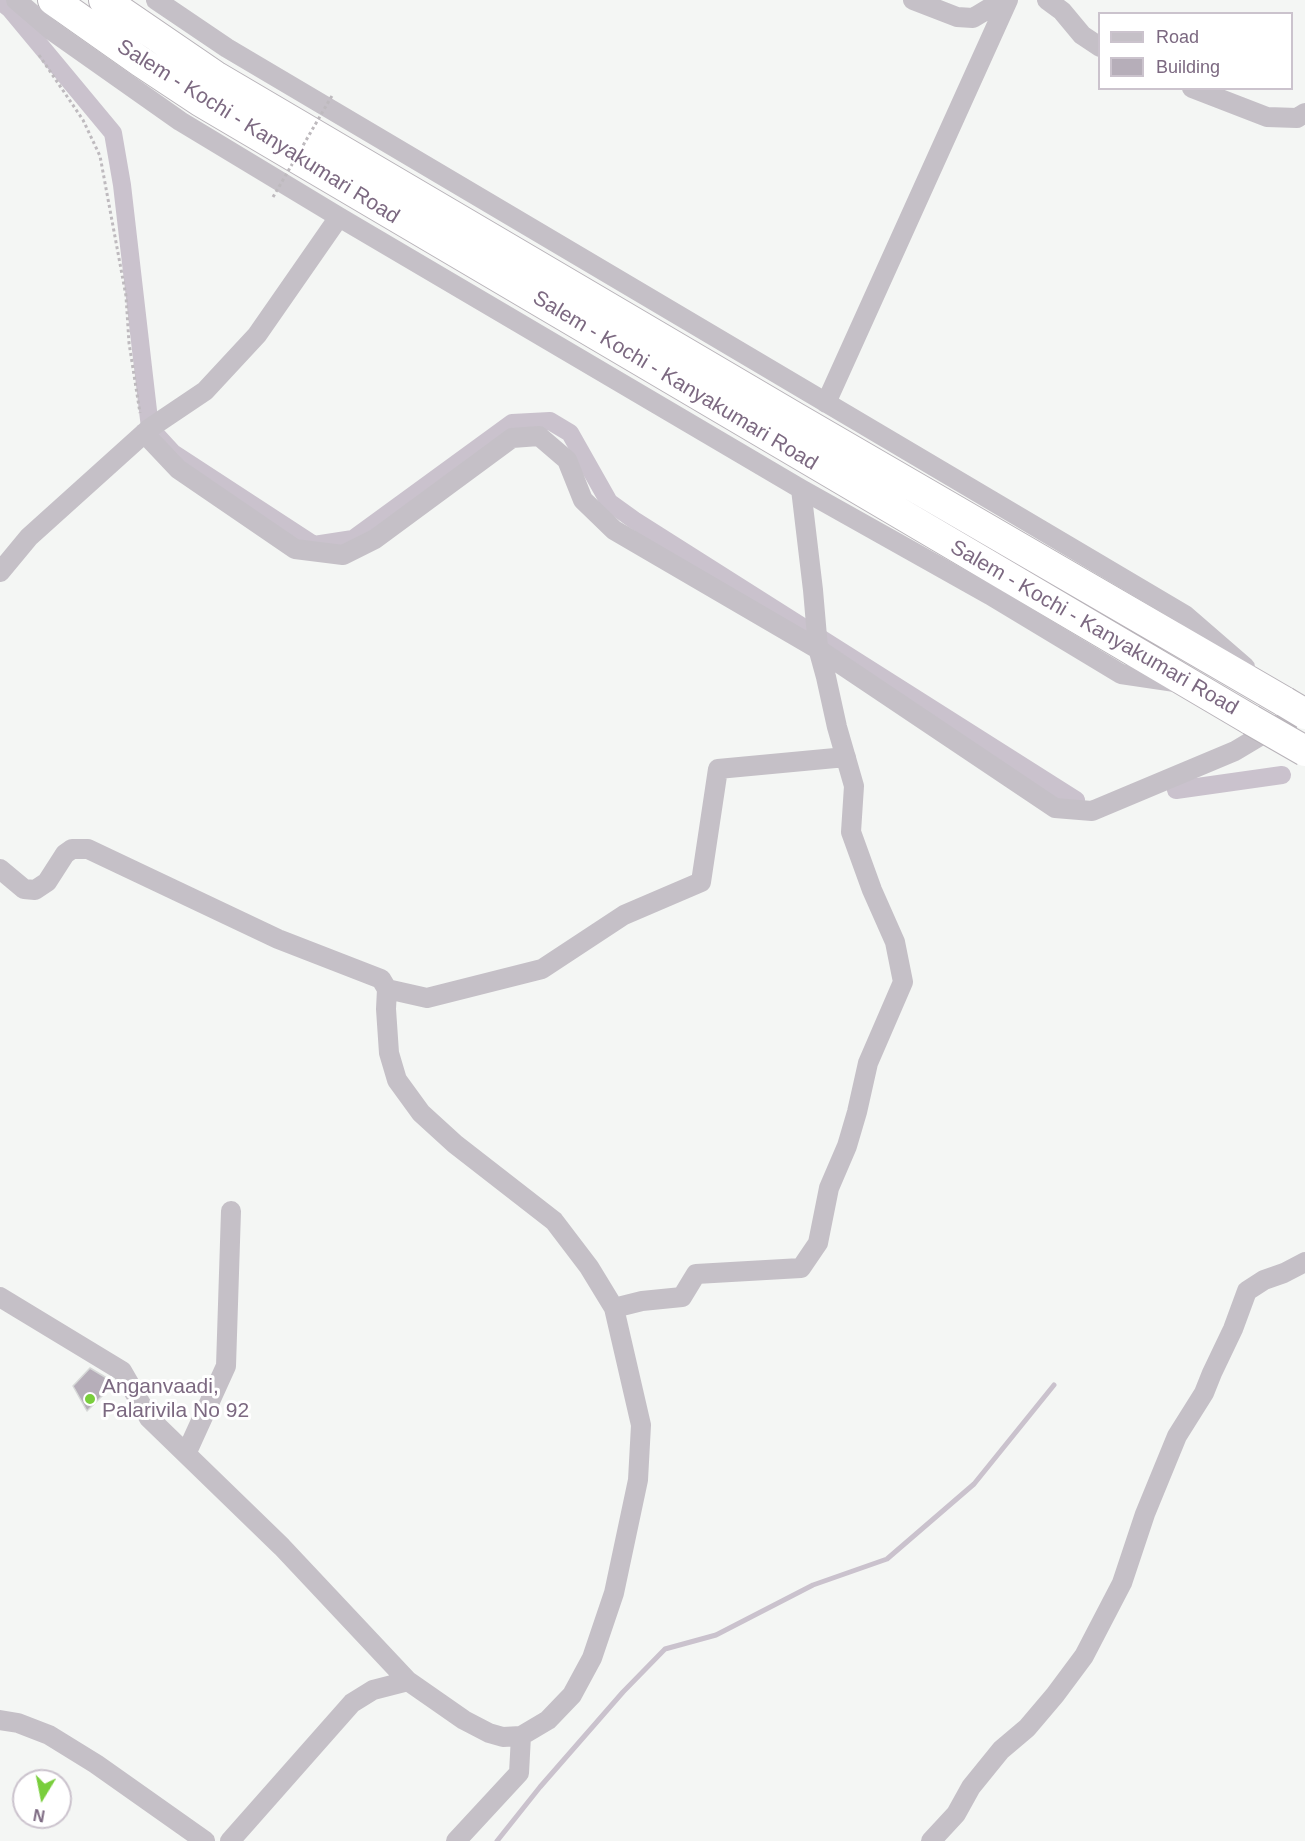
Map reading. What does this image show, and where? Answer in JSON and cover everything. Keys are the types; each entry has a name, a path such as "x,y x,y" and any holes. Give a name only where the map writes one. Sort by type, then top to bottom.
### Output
{"highway":[{"name":"Salem - Kochi - Kanyakumari Road","path":"53,0 200,101 1187,684 1305,751"},
{"name":"Salem - Kochi - Kanyakumari Road","path":"104,0 215,76 796,418 1298,708"}],"street":[{"path":"16,0 51,30 180,121 801,489 990,595 1121,674 1187,684"},
{"path":"144,433 178,469 295,549 344,555 375,539 512,438 539,436 567,460 583,500 614,530 818,648 1055,808 1092,811 1235,751 1298,708 1185,615 226,48 156,0"},
{"path":"914,0 957,17 973,18 1003,0"},
{"path":"825,403 1008,0"},
{"path":"1047,0 1062,11 1082,35 1098,46"},
{"path":"1197,90 1267,117 1297,118 1305,113"},
{"path":"0,572 29,537 144,433 206,391 257,335 339,217"},
{"path":"614,1308 642,1301 682,1297 696,1274 801,1268 818,1243 829,1188 847,1146 868,1063 903,982 895,942 872,890 851,832 854,786 818,648 801,489"},
{"path":"387,989 427,998 542,969 624,915 701,882 718,769 846,757"},
{"path":"0,869 24,889 35,890 46,882 65,854 72,849 88,849 278,939 368,972 381,979 387,989 389,1053 397,1080 421,1113 455,1144 554,1221 589,1267 614,1308 641,1425 638,1480 614,1593 592,1658 572,1695 548,1720 521,1736 502,1737 489,1734 464,1720 408,1681 282,1547 149,1418 122,1371 0,1297"},
{"path":"186,1454 226,1366 231,1211"},
{"path":"931,1841 956,1814 971,1787 1001,1750 1027,1728 1084,1656 1122,1583 1145,1514 1176,1436 1204,1393 1233,1329 1247,1291 1264,1280 1305,1262"},
{"path":"230,1841 352,1703 373,1690 408,1681"},
{"path":"0,1703 9,1721 49,1735 87,1758 205,1841"},
{"path":"456,1841 519,1773 521,1736"}],"path":[{"path":"39,55 83,120 100,156 126,296 129,343 144,433"},
{"path":"273,197 333,94"}],"building":[{"name":"Anganvaadi, Palarivila No 92","path":"90,1368 115,1383 87,1411 73,1386"}],"waterway":[{"path":"0,1 10,9 113,133 122,185 150,428 173,453 314,545 353,539 512,423 550,421 570,433 609,502 1076,800"},
{"path":"1176,790 1282,775"},
{"path":"497,1841 540,1787 623,1692 665,1649 716,1635 813,1585 887,1559 974,1484 1054,1385"}],"place":[{"name":"Anganvaadi, Palarivila No 92","path":"90,1399"}]}
